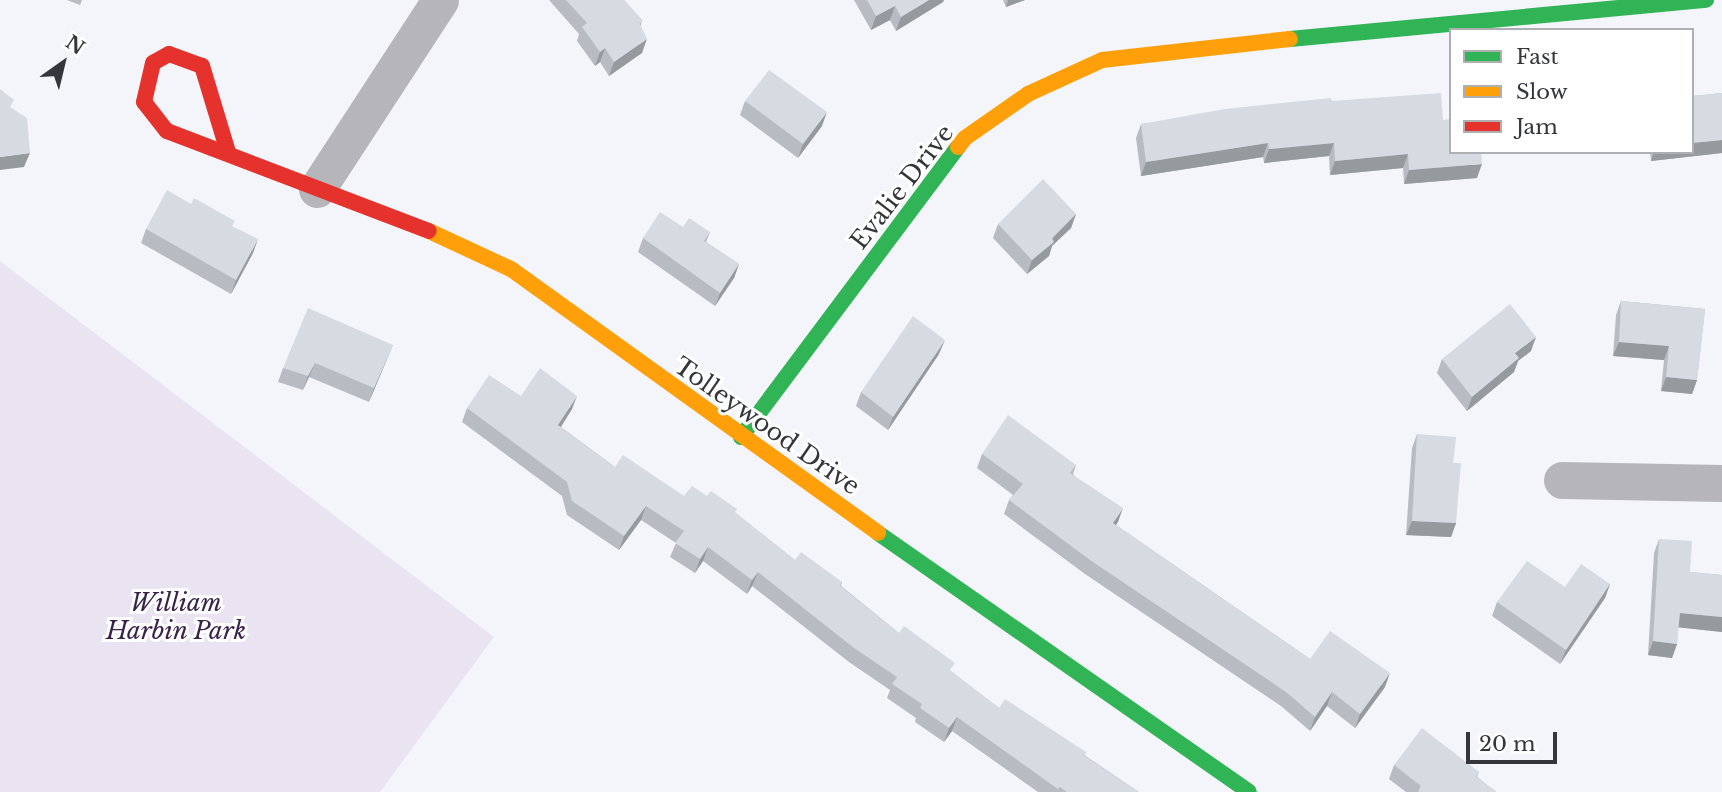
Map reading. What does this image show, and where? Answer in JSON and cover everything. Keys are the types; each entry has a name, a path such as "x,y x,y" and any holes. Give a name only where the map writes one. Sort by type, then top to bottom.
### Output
{"street":[{"path":"317,188 439,0"},
{"name":"Evalie Drive","path":"741,437 965,138 1028,94 1101,60 1169,50 1706,0"},
{"name":"Tolleywood Drive","path":"228,152 202,66 169,54 153,63 144,102 167,131 228,152 444,237 511,269 741,437 1250,792"},
{"path":"1562,480 1722,483"}],"green space":[{"name":"William Harbin Park","path":"0,261 494,637 380,792 0,792"}],"building":[{"path":"566,0 624,0 642,20 640,24 647,39 614,62 605,48 600,52 582,27 587,23"},
{"path":"867,0 929,0 901,17 895,6 876,16"},
{"path":"769,70 827,112 803,144 745,101"},
{"path":"0,89 14,100 10,107 27,118 30,153 0,157"},
{"path":"1441,93 1443,120 1449,119 1449,154 1481,154 1482,164 1409,170 1408,154 1335,161 1334,143 1269,149 1268,143 1146,162 1141,124 1225,109 1331,98 1332,101"},
{"path":"1722,93 1722,140 1694,143 1694,96"},
{"path":"1043,179 1076,214 1052,238 1054,242 1032,260 998,224"},
{"path":"167,190 191,204 194,198 235,221 232,226 258,239 236,280 146,229"},
{"path":"660,212 683,227 689,218 710,232 704,241 739,264 720,293 643,238"},
{"path":"1621,301 1705,309 1697,380 1666,377 1669,346 1619,342"},
{"path":"1510,304 1536,337 1515,353 1519,358 1472,397 1442,359"},
{"path":"308,308 393,345 374,388 315,363 308,376 283,368"},
{"path":"913,316 945,340 893,417 861,392"},
{"path":"540,368 577,396 558,425 615,467 623,455 684,496 692,486 707,496 711,491 737,509 735,512 795,560 801,552 842,582 840,586 899,633 904,626 955,663 950,670 999,708 1005,699 1086,752 1083,755 1139,792 1067,792 1060,787 1058,789 957,717 949,728 920,708 922,704 892,684 897,677 854,648 758,572 752,580 708,547 700,559 675,543 684,531 646,506 624,536 572,501 567,482 467,408 489,375 521,396"},
{"path":"1008,415 1076,465 1070,473 1123,508 1113,523 1310,659 1330,631 1390,673 1360,714 1332,692 1315,717 1286,692 1090,560 1009,500 1023,484 982,454"},
{"path":"1417,434 1456,437 1453,463 1461,463 1456,523 1412,521"},
{"path":"1659,539 1692,541 1690,572 1722,575 1722,617 1680,613 1677,644 1653,641"},
{"path":"1527,561 1565,587 1581,564 1610,584 1566,650 1497,602"},
{"path":"1422,728 1479,772 1476,777 1496,791 1418,791 1421,786 1394,765"}],"traffic: fast":[{"path":"1290,39 1706,0"},
{"path":"741,437 958,147"},
{"path":"878,533 1249,792"}],"traffic: slow":[{"path":"958,147 965,138 1028,94 1102,60 1290,39"},
{"path":"429,231 511,269 878,533"}],"traffic: jam":[{"path":"228,152 202,66 169,54 153,63 144,102 167,131 429,231"}]}
